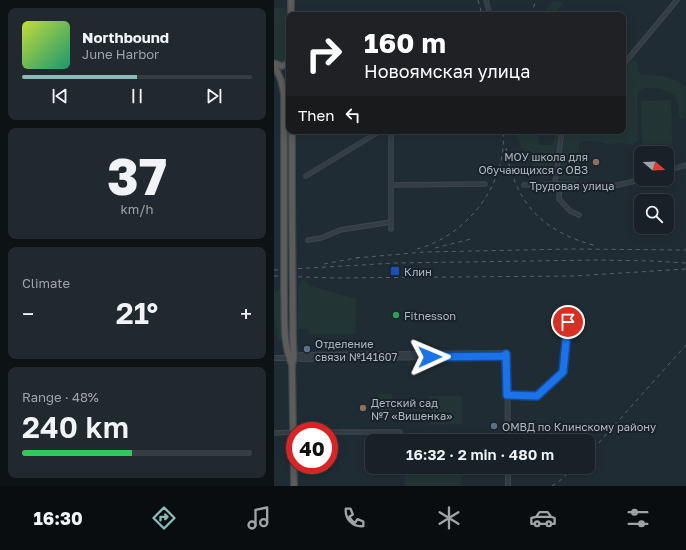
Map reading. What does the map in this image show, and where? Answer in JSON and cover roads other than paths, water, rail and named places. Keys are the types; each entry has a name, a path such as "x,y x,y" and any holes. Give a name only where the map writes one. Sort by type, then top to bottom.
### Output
{"highway":[{"path":"291,0 291,12"},
{"path":"274,64 282,66 286,64"},
{"path":"274,64 281,80 284,94 286,343 292,358"},
{"path":"292,134 294,349 292,365 294,422"},
{"path":"294,474 294,486"}],"street":[{"path":"486,0 489,12"},
{"path":"626,61 677,0"},
{"path":"306,176 375,134"},
{"path":"391,134 391,229"},
{"path":"562,134 557,184 559,199 570,211 579,215"},
{"path":"674,169 686,165"},
{"name":"Трудовая улица","path":"524,185 557,184 613,186 634,181"},
{"path":"392,185 485,184"},
{"path":"308,240 321,238 340,230 392,222"},
{"path":"507,395 537,396 562,373 564,368 568,322"},
{"path":"276,358 284,353 286,343"},
{"path":"294,349 300,356"},
{"path":"276,358 302,359 503,356 506,354"},
{"path":"506,354 508,434"},
{"path":"292,358 300,356 506,354"},
{"path":"274,433 286,432"},
{"path":"338,432 400,432"},
{"path":"508,474 508,486"}],"railway":[{"path":"478,0 481,12"},
{"path":"532,12 536,0"},
{"path":"417,249 435,242 452,232 468,220 481,205 499,170 503,150 503,134"},
{"path":"506,148 516,185 524,200 535,213 547,224 562,233 597,246"},
{"path":"435,248 471,239"},
{"path":"356,258 424,252 571,249 686,250"},
{"path":"324,264 361,257"},
{"path":"274,270 395,263 598,260 686,263"},
{"path":"274,276 335,278 574,276 686,269"},
{"path":"595,447 686,345"},
{"path":"552,486 567,474"}],"place":[{"name":"МОУ школа для Обучающихся с ОВЗ","path":"596,162"},
{"name":"Клин","path":"395,271"},
{"name":"Fitnesson","path":"396,315"},
{"name":"Отделение связи №141607","path":"307,349"},
{"name":"Детский сад №7 «Вишенка»","path":"363,408"},
{"name":"ОМВД по Клинскому району","path":"494,426"}]}
